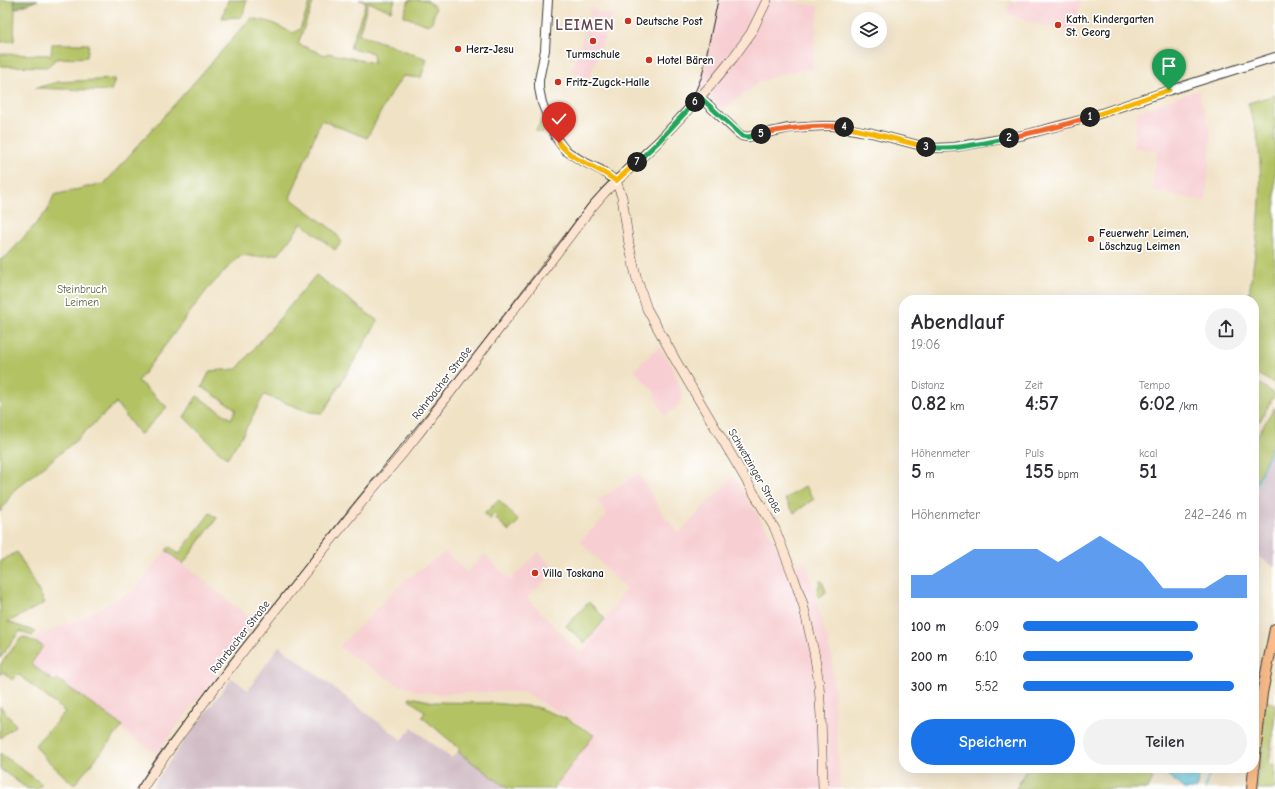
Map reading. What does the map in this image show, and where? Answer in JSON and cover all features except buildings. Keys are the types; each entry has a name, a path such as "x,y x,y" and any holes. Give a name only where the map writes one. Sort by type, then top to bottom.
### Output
{"main road":[{"name":"Rohrbacher Straße","path":"142,789 178,737 268,620 455,386 592,207 616,181 657,143 700,97 733,58 751,33 767,0"},
{"name":"Schwetzinger Straße","path":"616,181 622,197 629,244 636,276 647,309 676,361 775,528 803,604 814,652 819,684 823,789"},
{"path":"1259,720 1262,693 1275,629"},
{"path":"1252,789 1254,773"}],"street":[{"path":"548,0 545,50 539,80 542,102 556,138 565,150 582,162 601,170 616,181"},
{"path":"700,97 738,133 744,136 789,128 834,126 872,133 922,146 943,148 994,141 1060,126 1275,57"}],"shaded area":[{"path":"721,0 784,0 819,6 812,70 797,70 759,82 723,111 699,88"},
{"name":"Kath. Kindergarten St. Georg","path":"1017,0 1076,0 1082,2 1072,34 1006,14 1010,2 1016,4"},
{"name":"Turmschule","path":"589,7 607,15 613,15 589,79 571,71 590,17"},
{"path":"1194,91 1199,92 1210,130 1211,143 1206,201 1162,194 1152,189 1157,151 1133,148 1137,112"},
{"path":"659,346 673,368 682,393 682,399 679,405 665,416 654,397 656,395 652,389 634,370"},
{"path":"1275,438 1275,567 1259,557 1259,477"},
{"path":"639,473 662,513 679,533 733,476 790,566 806,562 832,657 840,789 553,789 595,733 524,692 439,694 420,692 399,685 339,647 406,579 446,552 466,572 485,554 510,580 539,552 555,570 527,598 581,654 626,589 580,541 607,515 597,501"},
{"path":"166,550 256,623 200,697 193,703 157,754 124,732 122,726 57,680 55,682 31,664 43,647 36,642 36,636 84,617 135,589"},
{"path":"279,646 402,740 412,728 451,758 458,752 509,789 155,789 152,787 184,741 232,678 248,690"}],"green space":[{"path":"0,0 14,0 14,41 0,42"},
{"path":"14,0 38,0 15,9"},
{"path":"228,0 247,0 242,17 222,18"},
{"name":"Steinbruch Leimen","path":"311,0 314,0 298,44 325,55 328,53 374,63 373,53 350,48 366,2 359,0 395,0 391,11 368,2 359,34 427,59 421,78 403,76 388,98 367,138 321,120 290,198 333,230 342,242 335,250 302,223 279,254 255,257 244,255 237,258 207,290 138,381 167,407 140,435 116,403 73,443 14,490 0,512 0,260 7,256 48,210 54,195 100,184 103,185 251,18 270,22 293,33 300,29"},
{"path":"409,0 427,0 436,8 432,22 428,25 403,16"},
{"path":"52,44 89,44 87,57 56,59 47,67 0,66 0,54 51,55"},
{"path":"115,79 111,91 35,88 58,82"},
{"path":"1275,95 1275,384 1259,375 1259,295 1249,295 1257,241 1261,180 1258,141 1248,103"},
{"path":"544,117 547,129 542,133 535,131"},
{"path":"316,275 378,321 323,413 310,412 264,395 242,436 227,458 184,417 197,396 231,419 236,409 202,387 210,371 237,369"},
{"path":"1259,383 1275,394 1260,421 1259,420"},
{"path":"1275,407 1275,438 1259,477 1259,433"},
{"path":"805,486 814,499 794,513 785,499"},
{"path":"499,500 519,521 509,531 496,519 497,515 493,514 490,520 484,514"},
{"path":"210,513 217,518 183,564 166,550 170,547 179,554"},
{"path":"17,552 45,603 8,622 36,632 32,636 20,631 0,658 0,561"},
{"path":"820,581 822,581 826,592 819,598 817,594"},
{"path":"589,602 605,619 585,643 566,626"},
{"path":"24,637 43,646 31,664 55,682 57,679 123,726 74,785 47,760 35,745 65,712 18,674 12,680 3,672 0,675 0,665 20,639"},
{"path":"410,697 434,702 491,703 536,707 567,719 594,735 553,789 509,789 458,752 460,749 422,717 425,712 409,699"},
{"path":"1264,701 1275,704 1269,764 1275,765 1275,789 1256,789 1257,773 1259,773"},
{"path":"0,706 16,725 0,738"},
{"path":"0,753 42,784 38,789 28,789 0,769"},
{"path":"1024,773 1148,773 1153,778 1148,789 1016,789"}],"water":[{"path":"1165,773 1200,773 1196,789 1184,789"}],"waterway":[{"path":"1259,479 1275,440"},
{"path":"1205,789 1210,773"}],"tram line":[{"path":"136,789 158,756 221,672 350,508 446,390 551,255 588,204 612,178 663,131 689,102 702,76 718,0"}],"place":[{"name":"Deutsche Post","path":"628,21"},
{"name":"Kath. Kindergarten St. Georg","path":"1058,25"},
{"name":"Turmschule","path":"593,41"},
{"name":"Herz-Jesu","path":"458,49"},
{"name":"Hotel Bären","path":"649,60"},
{"name":"Fritz-Zugck-Halle","path":"558,82"},
{"name":"Feuerwehr Leimen, Löschzug Leimen","path":"1091,239"},
{"name":"Villa Toskana","path":"535,573"}],"district":[{"name":"LEIMEN","path":"585,25"}],"route":[{"path":"559,143 569,154 582,162 601,170 616,181 657,143 700,97 738,133 748,137 789,128 834,126 851,128 922,146 943,148 994,141 1060,126 1169,90"}]}
